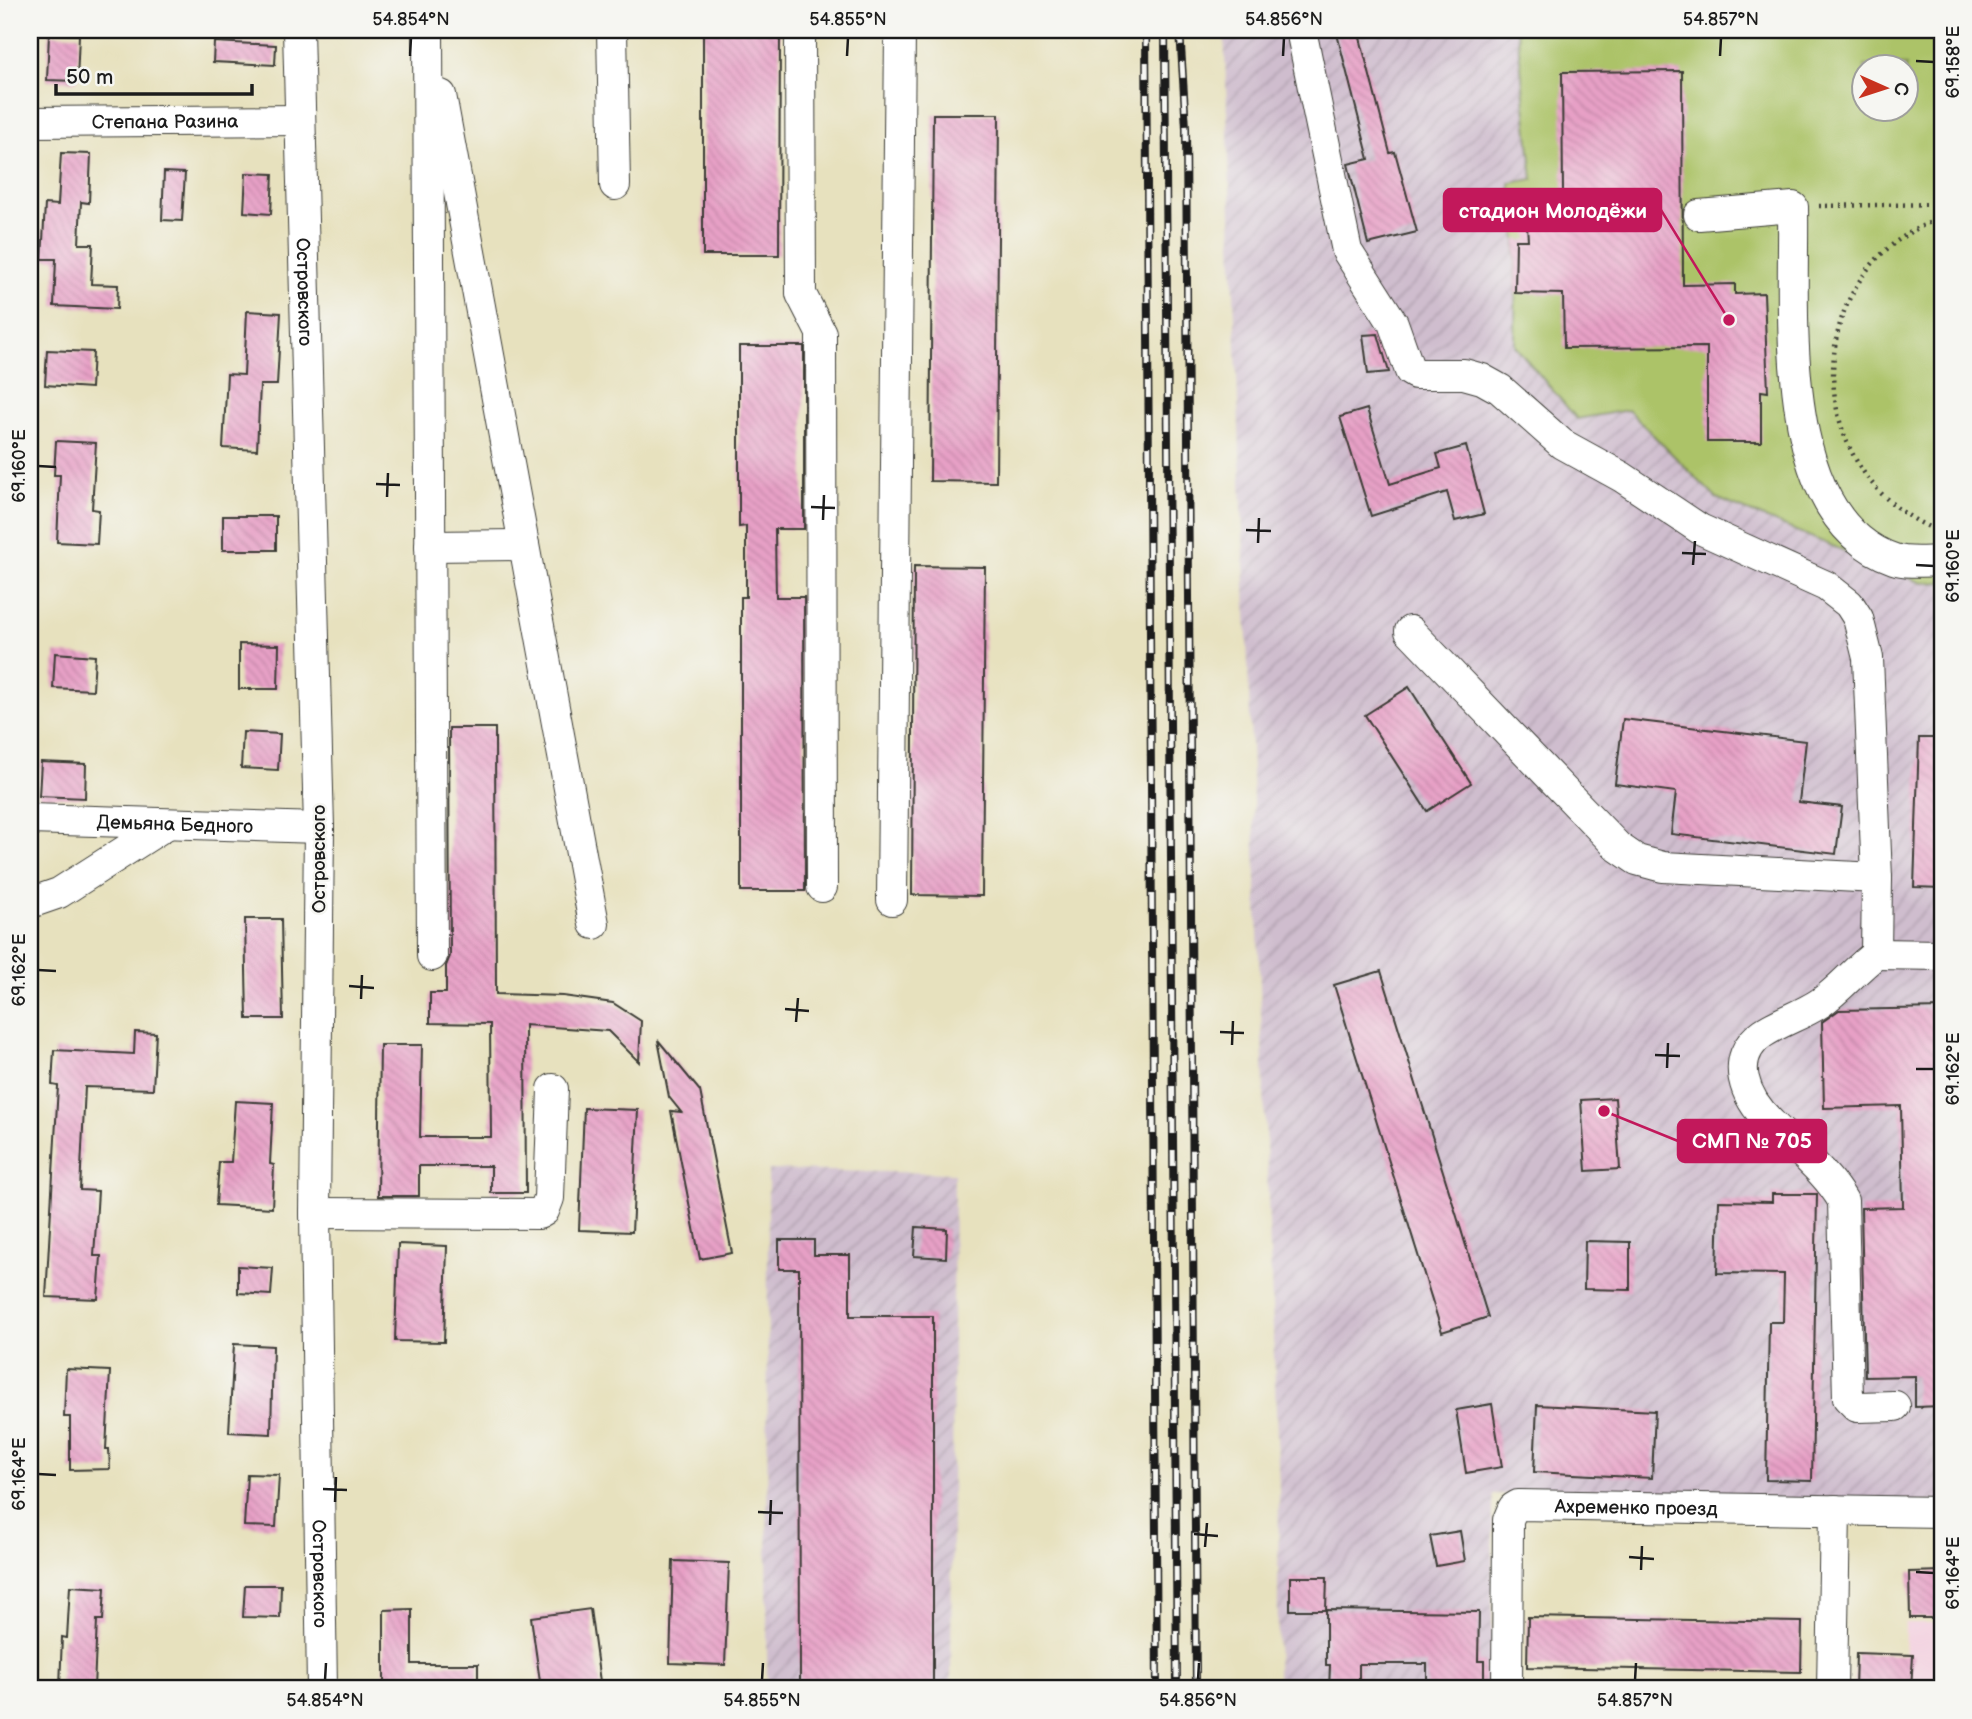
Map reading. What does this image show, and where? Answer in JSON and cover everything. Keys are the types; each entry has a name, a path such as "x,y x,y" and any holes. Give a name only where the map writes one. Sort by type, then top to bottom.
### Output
{"street":[{"name":"Островского","path":"298,30 319,828 315,1213 322,1689"},
{"path":"428,30 594,924"},
{"path":"428,30 432,956"},
{"path":"612,30 615,185"},
{"path":"800,30 801,294 821,333 822,887"},
{"path":"892,900 900,30"},
{"path":"1301,30 1348,251 1393,323 1410,371 1415,374 1464,374 1482,379 1500,389 1562,443 1622,477 1700,529 1814,579 1849,604 1864,636 1868,658 1877,878 1876,954"},
{"name":"Степана Разина","path":"30,122 299,120"},
{"path":"1699,215 1793,206 1797,392 1808,453 1818,483 1840,523 1868,546 1896,559 1942,561"},
{"path":"430,546 524,545"},
{"path":"1410,631 1618,847 1637,860 1663,867 1877,878"},
{"name":"Демьяна Бедного","path":"30,819 319,828"},
{"path":"30,903 59,893 167,824"},
{"path":"1895,1406 1857,1406 1848,1398 1843,1201 1830,1183 1757,1109 1746,1092 1742,1075 1744,1058 1751,1043 1820,1003 1876,954 1942,955"},
{"path":"315,1213 540,1214 549,1198 553,1089"},
{"name":"Ахременко проезд","path":"1507,1689 1508,1520 1513,1508 1518,1505 1942,1512"},
{"path":"1832,1689 1836,1510"}],"path":[{"path":"1793,206 1942,204"},
{"path":"1942,218 1908,235 1884,253 1864,275 1849,302 1838,331 1832,366 1833,395 1839,426 1851,454 1867,478 1886,499 1908,516 1942,533"}],"shaded area":[{"path":"1224,30 1517,30 1533,179 1510,183 1516,240 1515,346 1576,419 1628,410 1716,498 1922,583 1942,582 1942,1503 1493,1494 1492,1689 1277,1689 1279,1490"},
{"path":"768,1170 954,1173 951,1689 767,1689"},
{"path":"1905,1623 1942,1623 1942,1689 1904,1689"}],"green space":[{"path":"1517,30 1942,30 1942,582 1922,583 1716,498 1628,410 1577,419 1515,346 1516,240 1510,183 1533,179"}],"building":[{"path":"703,30 780,30 779,255 703,255"},
{"path":"1336,30 1358,30 1390,153 1395,152 1417,232 1368,244 1348,164 1369,159"},
{"path":"49,34 79,35 77,81 47,80"},
{"path":"214,42 276,45 275,65 213,62"},
{"path":"1682,71 1683,285 1735,284 1735,294 1764,293 1768,392 1761,391 1761,442 1707,442 1707,347 1564,348 1563,294 1515,293 1516,240 1528,240 1525,196 1563,194 1562,72"},
{"path":"933,114 999,114 996,482 930,481"},
{"path":"61,153 91,154 89,203 81,202 79,244 93,244 91,284 118,285 117,309 54,306 56,259 42,259 45,204 58,205"},
{"path":"164,172 185,173 182,221 162,220"},
{"path":"246,173 273,174 271,214 244,212"},
{"path":"247,311 281,313 277,385 260,385 257,450 223,448 227,374 244,375"},
{"path":"1378,334 1389,372 1368,374 1363,335"},
{"path":"739,346 804,346 804,529 775,529 776,597 804,597 805,891 741,891 741,597 746,597 746,526 739,527"},
{"path":"47,350 93,352 91,388 45,385"},
{"path":"1367,409 1390,484 1441,468 1437,454 1466,446 1484,514 1455,521 1447,492 1371,516 1340,417"},
{"path":"56,441 96,443 92,509 99,510 97,544 57,542 60,475 54,475"},
{"path":"223,516 276,516 276,550 223,550"},
{"path":"914,566 985,567 982,896 912,895"},
{"path":"239,644 279,645 278,689 239,689"},
{"path":"55,653 95,656 93,690 53,688"},
{"path":"1409,687 1471,783 1427,811 1365,715"},
{"path":"1623,719 1806,741 1799,802 1842,807 1836,854 1671,834 1676,792 1615,784"},
{"path":"449,728 495,728 496,994 563,996 613,1003 641,1021 639,1062 608,1031 525,1025 526,1193 491,1193 491,1166 419,1166 419,1196 378,1196 380,1045 422,1045 420,1137 491,1137 490,1024 430,1023 430,993 446,993 446,966 450,956"},
{"path":"243,732 280,734 278,770 241,768"},
{"path":"1919,738 1942,738 1942,888 1914,887"},
{"path":"41,762 86,764 85,798 39,796"},
{"path":"245,919 281,919 283,1019 247,1019"},
{"path":"1381,971 1488,1317 1442,1332 1334,985"},
{"path":"1942,1008 1942,1406 1915,1407 1915,1376 1865,1377 1861,1208 1903,1207 1901,1106 1824,1108 1822,1022 1839,1010"},
{"path":"135,1032 156,1033 153,1089 85,1087 80,1190 98,1191 94,1256 101,1256 98,1299 46,1297 58,1086 52,1085 54,1050 134,1054"},
{"path":"658,1040 700,1091 732,1253 700,1259 671,1111 681,1112 669,1097"},
{"path":"1615,1098 1620,1169 1586,1171 1581,1100"},
{"path":"235,1101 273,1103 270,1164 274,1165 272,1208 216,1205 219,1162 231,1162"},
{"path":"584,1108 638,1110 632,1232 579,1230"},
{"path":"1772,1194 1817,1194 1812,1481 1766,1480 1769,1322 1783,1322 1784,1274 1717,1273 1719,1201 1772,1202"},
{"path":"916,1227 947,1229 946,1258 914,1256"},
{"path":"779,1240 814,1240 814,1255 850,1255 850,1316 933,1316 933,1689 800,1689 799,1269 779,1269"},
{"path":"1585,1241 1630,1242 1630,1290 1584,1289"},
{"path":"398,1244 447,1246 444,1342 395,1341"},
{"path":"238,1266 273,1268 271,1295 238,1293"},
{"path":"234,1344 273,1346 271,1434 229,1432"},
{"path":"66,1369 110,1371 106,1449 109,1449 110,1469 70,1470 70,1417 64,1417"},
{"path":"1492,1404 1502,1467 1466,1473 1456,1410"},
{"path":"1537,1405 1655,1411 1652,1478 1534,1472"},
{"path":"247,1474 279,1475 276,1527 244,1526"},
{"path":"1460,1531 1465,1561 1436,1566 1430,1536"},
{"path":"673,1561 729,1563 725,1665 670,1663"},
{"path":"1942,1571 1942,1618 1910,1618 1909,1572"},
{"path":"1290,1577 1327,1577 1326,1610 1290,1610"},
{"path":"245,1585 281,1585 280,1618 243,1617"},
{"path":"70,1586 105,1588 103,1620 97,1620 94,1688 60,1686 62,1637 67,1638"},
{"path":"412,1609 412,1664 478,1664 478,1689 384,1689 384,1610"},
{"path":"590,1609 601,1689 541,1689 531,1617"},
{"path":"1326,1610 1479,1612 1478,1661 1484,1661 1484,1689 1427,1689 1427,1664 1359,1664 1359,1689 1329,1689"},
{"path":"1528,1617 1802,1622 1801,1672 1527,1667"},
{"path":"1856,1653 1913,1655 1911,1689 1855,1689"}],"railway":[{"path":"1146,30 1157,1689"},
{"path":"1165,30 1177,1689"},
{"path":"1180,30 1186,128 1196,1689"}],"place":[{"name":"стадион Молодёжи","path":"1729,320"},
{"name":"СМП № 705","path":"1604,1111"}]}
